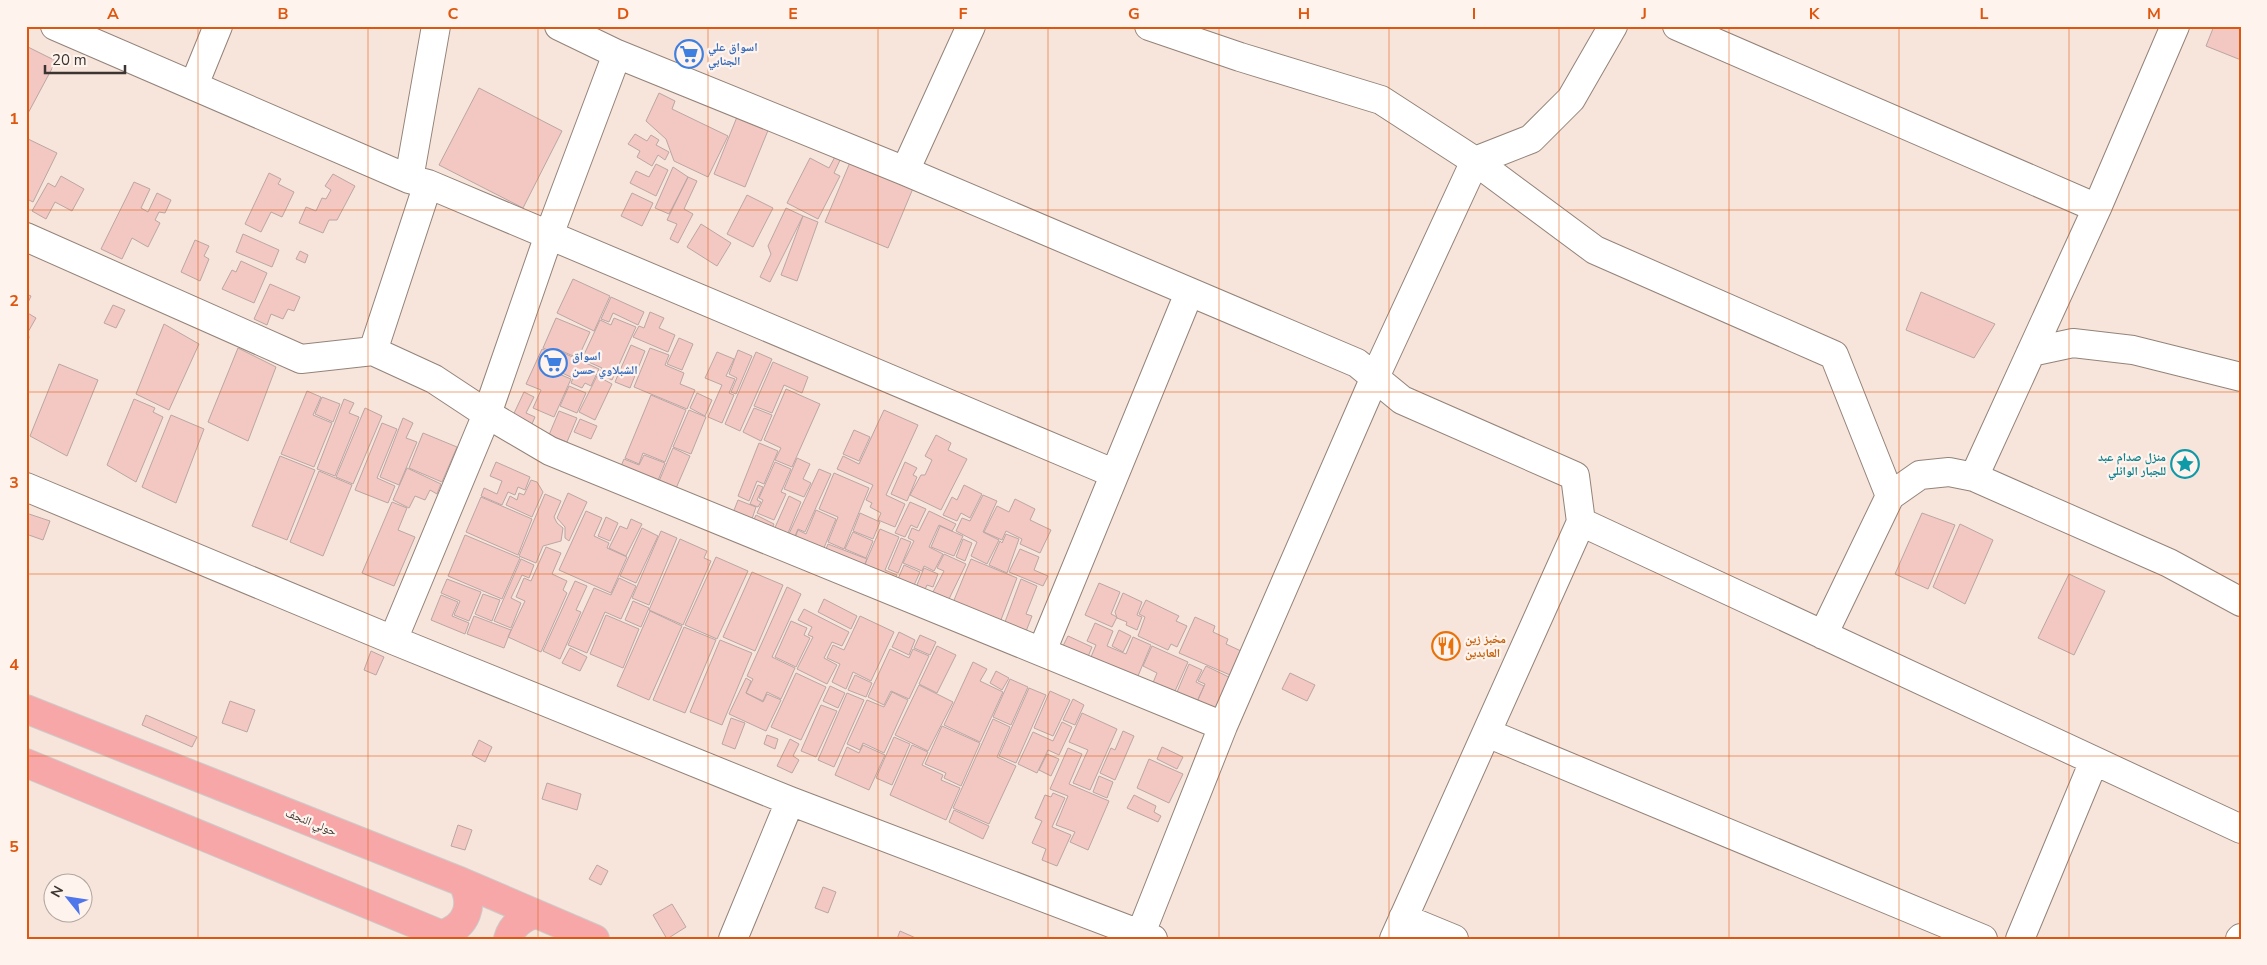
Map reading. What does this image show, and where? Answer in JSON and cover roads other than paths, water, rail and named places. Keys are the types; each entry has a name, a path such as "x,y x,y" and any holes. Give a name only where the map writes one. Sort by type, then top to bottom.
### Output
{"main road":[{"name":"حولي النجف","path":"26,709 462,882 595,939"},
{"path":"26,763 447,936 459,926 469,910 469,900 462,882"},
{"path":"508,939 516,924 524,917 535,914"}],"street":[{"path":"55,26 1113,473"},
{"path":"194,85 218,26"},
{"path":"373,351 419,181 436,26"},
{"path":"559,26 617,54 905,171 1189,293 1356,362 1402,400 1575,476 1581,522 1399,928 1454,939"},
{"path":"905,171 971,26"},
{"path":"1149,26 1240,57 1381,100 1475,161 1595,250 1834,355 1890,496"},
{"path":"26,487 393,640 790,801 1147,936 1223,726 1375,378 1475,161 1531,139 1571,99 1613,26"},
{"path":"1677,26 2097,208"},
{"path":"1974,477 2097,208 2176,26"},
{"path":"393,640 487,414 549,235 617,54"},
{"path":"26,237 301,360 373,351 434,379 487,414 550,451 1223,726"},
{"path":"1042,651 1113,473 1189,293"},
{"path":"2031,352 2073,343 2133,350 2241,378"},
{"path":"1823,635 1890,496 1920,475 1949,472 1974,477 2169,563 2241,602"},
{"path":"1581,522 2241,829"},
{"path":"1487,732 1984,939"},
{"path":"2020,939 2094,761"},
{"path":"733,939 790,801"}],"place":[{"name":"اسواق علي الجنابي","path":"689,54"},
{"name":"اسواق الشبلاوي حسن","path":"553,363"},
{"name":"منزل صدام عبد للجبار الوائلي","path":"2185,464"},
{"name":"مخبز زين العابدين","path":"1446,646"}]}
